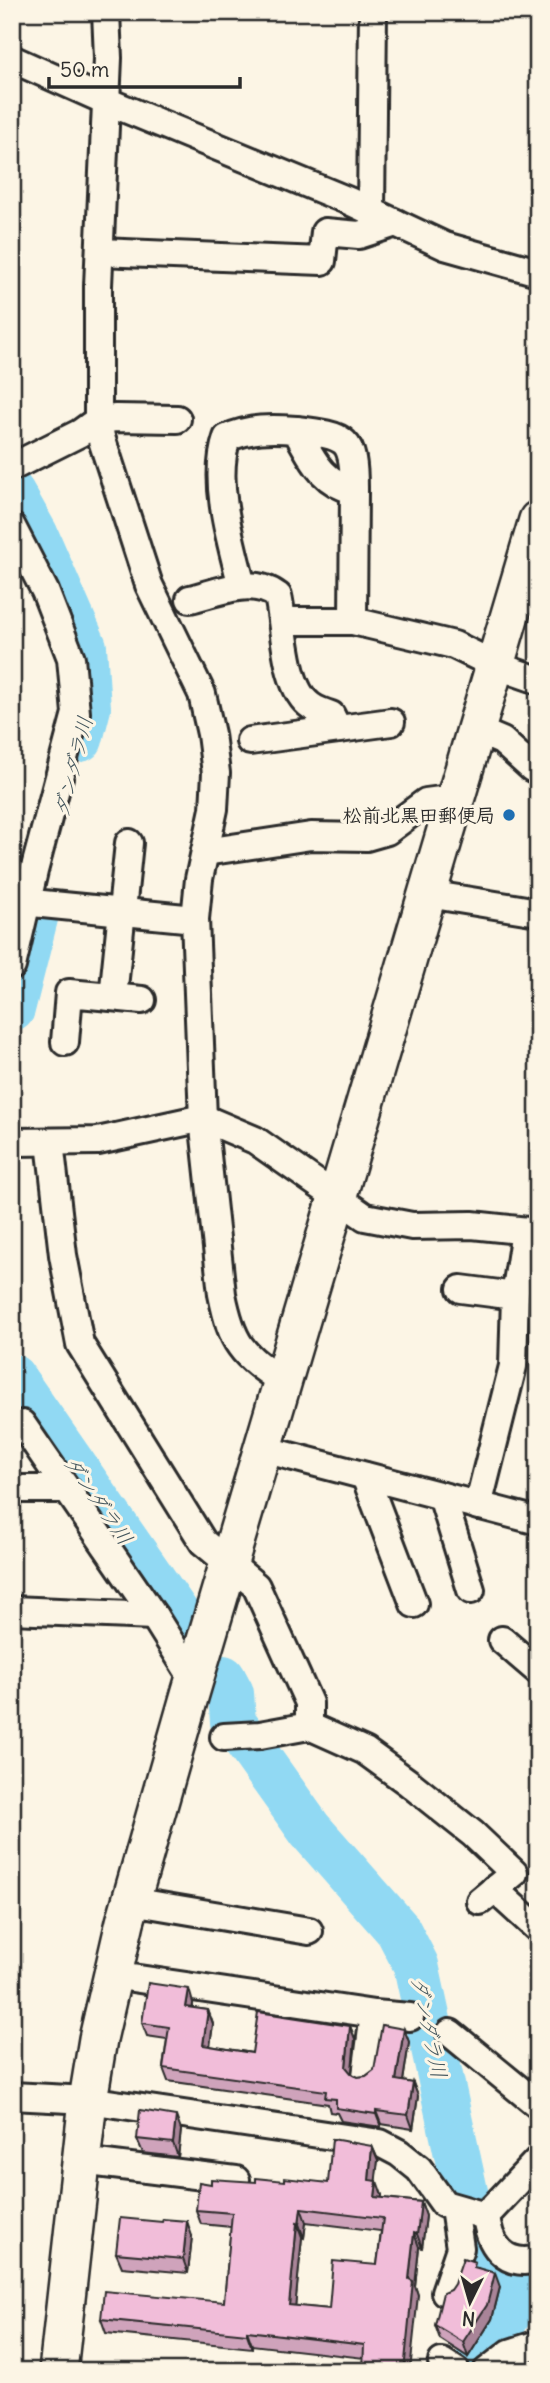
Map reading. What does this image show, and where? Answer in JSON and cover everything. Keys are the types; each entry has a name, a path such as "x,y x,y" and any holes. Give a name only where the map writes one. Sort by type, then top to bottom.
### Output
{"street":[{"path":"106,12 108,58 100,252 96,405 98,421 149,585 202,694 216,773 214,809 195,919 202,1118 222,1294 227,1320 237,1344 252,1362 284,1382"},
{"path":"371,211 373,12"},
{"path":"12,59 371,211 445,246 538,272"},
{"path":"100,252 321,261 325,232 359,235 396,223"},
{"path":"12,467 98,421 116,418 177,419"},
{"path":"242,586 225,520 223,466 227,438 244,431 269,428 326,434 347,444 354,459 353,621"},
{"path":"296,430 312,459 326,477 338,486 354,490"},
{"path":"58,2371 88,2100 112,1975 131,1901 538,520"},
{"path":"12,527 45,591 71,657 76,713 20,902 12,966"},
{"path":"190,599 255,585 268,588 278,596 290,672 301,697 311,707 331,715 338,729"},
{"path":"284,621 353,621 454,645 495,665 538,680"},
{"path":"250,741 391,722"},
{"path":"476,730 502,741 538,771"},
{"path":"205,852 311,836 366,837 387,831 426,802 456,798"},
{"path":"113,998 129,843"},
{"path":"428,894 538,912"},
{"path":"20,902 195,919"},
{"path":"65,1042 69,993 142,1000"},
{"path":"12,1142 98,1141 202,1118 255,1140 365,1217 412,1226 472,1225 531,1232 515,1296 513,1366 478,1506"},
{"path":"50,1142 64,1255 80,1344 203,1542 256,1586 309,1703 309,1726"},
{"path":"461,1289 515,1296"},
{"path":"22,1424 154,1616 194,1681"},
{"path":"263,1449 538,1521"},
{"path":"365,1476 414,1604"},
{"path":"12,1489 67,1489"},
{"path":"442,1496 471,1590"},
{"path":"12,1610 154,1616"},
{"path":"502,1640 538,1671"},
{"path":"228,1737 260,1735 309,1726 365,1751 472,1834 513,1872 487,1895 538,1928"},
{"path":"131,1901 309,1931"},
{"path":"112,1975 410,2017"},
{"path":"366,2075 374,2014"},
{"path":"450,2033 538,2105"},
{"path":"12,2096 88,2100 380,2143 399,2153 419,2169 444,2204 471,2212 492,2209 538,2160"},
{"path":"81,2161 236,2180"},
{"path":"471,2212 512,2261 538,2259"},
{"path":"445,2292 471,2212"},
{"path":"487,2371 510,2353 538,2344"}],"building":[{"path":"148,1983 189,1989 186,2007 208,2010 203,2045 252,2053 258,2012 350,2026 346,2067 358,2077 366,2076 374,2070 382,2025 404,2029 396,2080 413,2083 408,2115 376,2111 376,2114 336,2108 336,2099 325,2098 326,2091 163,2068 169,2027 142,2023"},
{"path":"140,2110 176,2116 173,2143 137,2139"},
{"path":"332,2139 372,2146 369,2180 377,2181 375,2197 421,2202 417,2234 414,2233 409,2279 413,2281 404,2371 363,2371 364,2345 247,2331 247,2334 101,2319 104,2291 224,2302 232,2213 196,2210 199,2182 211,2184 211,2179 256,2182 256,2178 285,2181 285,2178 328,2183","holes":["301,2208 383,2218 377,2265 333,2261 329,2309 289,2305 297,2223 299,2224"]},
{"path":"120,2218 162,2222 163,2219 187,2221 183,2259 116,2253"},
{"path":"463,2258 475,2262 474,2267 495,2273 487,2305 463,2342 435,2325 443,2293 450,2290 454,2284"}],"waterway":[{"name":"ダンダラ川","path":"12,493 35,534 84,647 88,708 80,739"},
{"name":"ダンダラ川","path":"12,1009 36,914"},
{"name":"ダンダラ川","path":"12,1377 183,1623"},
{"name":"ダンダラ川","path":"223,1678 231,1693 233,1722 310,1830 398,1930 416,1965 477,2247 529,2282 538,2274"},
{"name":"ダンダラ川","path":"472,2371 529,2282"}],"place":[{"name":"松前北黒田郵便局","path":"509,815"}]}
